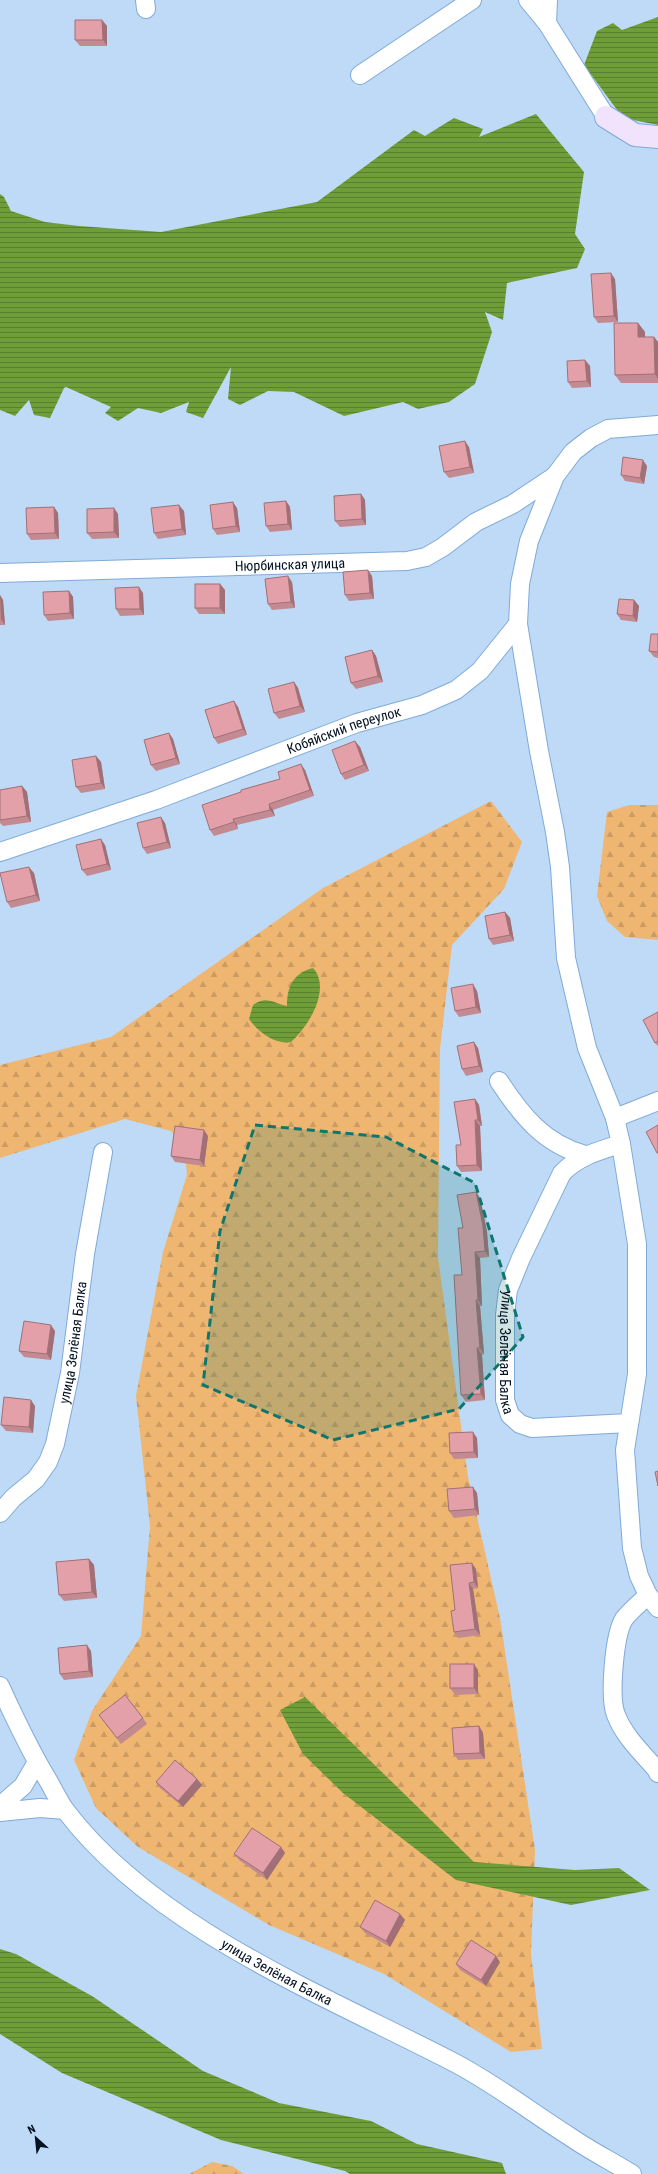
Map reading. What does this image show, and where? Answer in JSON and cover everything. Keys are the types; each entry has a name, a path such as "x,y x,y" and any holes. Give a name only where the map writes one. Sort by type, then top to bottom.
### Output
{"street":[{"path":"360,75 472,0"},
{"path":"528,0 547,23 606,117 635,135 658,137"},
{"path":"547,23 548,0"},
{"path":"658,425 608,429 591,438 573,452 555,476 529,541 520,584 518,624 539,751 555,832 568,965 587,1048 615,1118 621,1144 637,1244 637,1374 625,1450 632,1548 639,1576 653,1602 624,1620 616,1643 613,1683 615,1715 630,1740 656,1768 658,1773"},
{"name":"Нюрбинская улица","path":"0,573 407,561 426,557 443,548 476,522 513,504 555,476"},
{"name":"Кобяйский переулок","path":"0,852 156,800 358,723 422,705 456,690 480,670 518,624"},
{"path":"499,1081 518,1110 538,1131 554,1143 586,1155"},
{"path":"615,1118 658,1101"},
{"name":"улица Зелёная Балка","path":"621,1144 586,1155 572,1163 562,1173 521,1258 508,1290 504,1315 505,1400 510,1415 520,1424 532,1428 629,1423"},
{"name":"улица Зелёная Балка","path":"0,1513 7,1496 36,1479 48,1462 55,1444 70,1373 85,1254 103,1152"},
{"name":"улица Зелёная Балка","path":"0,1686 37,1762 65,1810 97,1845 133,1880 182,1917 247,1956 456,2064 512,2097 570,2137 632,2174"},
{"path":"0,1806 23,1786 37,1762"},
{"path":"0,1812 40,1808 65,1810"}],"highlighted area":[{"path":"255,1125 386,1137 475,1183 523,1337 459,1409 333,1440 203,1385 220,1231"}],"green space":[{"path":"491,801 522,842 504,889 452,945 440,1049 438,1257 468,1477 500,1618 535,1850 531,1954 542,2049 511,2052 384,1974 269,1925 138,1847 96,1808 74,1760 92,1711 141,1636 150,1526 136,1396 163,1252 187,1175 185,1152 171,1131 125,1119 0,1158 0,1065 111,1037 323,888"},
{"path":"629,805 658,805 658,940 625,937 607,921 597,896 607,812"},
{"path":"212,2162 232,2166 244,2174 189,2174"}],"shaded area":[{"path":"658,17 658,125 623,118 584,65 597,31 613,23 622,30"},
{"path":"536,114 584,172 575,234 585,249 577,268 507,283 503,320 485,312 492,332 475,384 449,402 418,409 403,402 344,416 294,392 268,391 240,405 228,399 231,367 203,418 186,412 189,402 161,413 138,408 118,421 105,413 111,407 66,387 64,388 50,418 34,415 29,400 15,416 0,410 0,194 4,197 11,211 45,222 161,232 317,202 414,130 425,136 454,118 483,129 479,137"},
{"path":"313,968 318,977 320,986 319,997 310,1018 298,1035 291,1042 279,1042 262,1033 249,1019 253,1005 266,1000 287,1006 288,993 292,982 300,973"},
{"path":"305,1697 474,1862 575,1870 619,1868 650,1890 571,1905 456,1880 343,1793 303,1754 280,1710"},
{"path":"0,1949 16,1954 92,1996 203,2071 279,2103 371,2121 417,2144 502,2163 506,2174 350,2174 345,2171 221,2140 62,2073 0,2034"}],"building":[{"path":"75,20 102,20 103,40 75,40"},
{"path":"611,273 614,316 594,317 591,274"},
{"path":"614,323 638,323 638,337 654,337 655,374 615,375"},
{"path":"585,360 587,381 568,382 567,361"},
{"path":"465,441 470,467 444,472 439,446"},
{"path":"623,457 643,460 640,478 621,475"},
{"path":"361,494 362,519 335,521 334,496"},
{"path":"286,501 288,524 266,526 264,503"},
{"path":"233,502 236,526 213,529 210,505"},
{"path":"179,505 182,529 154,533 151,508"},
{"path":"54,507 55,533 27,534 26,508"},
{"path":"114,508 114,532 87,533 87,509"},
{"path":"368,570 370,593 345,595 343,572"},
{"path":"288,576 291,602 268,604 265,579"},
{"path":"195,584 220,584 220,608 195,608"},
{"path":"139,587 140,609 116,609 115,588"},
{"path":"69,591 70,613 44,615 43,592"},
{"path":"619,599 634,600 633,616 617,614"},
{"path":"651,634 658,634 658,652 649,651"},
{"path":"372,650 378,676 351,683 345,657"},
{"path":"294,682 300,706 274,713 268,689"},
{"path":"234,701 243,729 214,738 205,710"},
{"path":"169,733 176,758 151,765 144,740"},
{"path":"355,741 364,765 341,774 332,750"},
{"path":"96,756 101,783 76,787 72,760"},
{"path":"301,764 310,790 269,804 270,810 233,819 234,822 210,830 202,805 241,792 241,790 280,779 278,772"},
{"path":"22,786 27,816 0,820 0,790"},
{"path":"161,817 167,842 143,848 137,823"},
{"path":"101,839 107,864 82,870 76,845"},
{"path":"29,867 36,895 7,902 0,873"},
{"path":"505,912 510,935 489,939 485,916"},
{"path":"473,984 476,1007 455,1011 451,988"},
{"path":"658,1012 658,1041 655,1043 643,1020"},
{"path":"474,1042 479,1066 462,1069 457,1046"},
{"path":"475,1099 478,1120 475,1120 477,1165 457,1166 456,1145 461,1145 454,1102"},
{"path":"658,1125 658,1153 657,1153 646,1132"},
{"path":"175,1126 204,1130 200,1160 171,1156"},
{"path":"476,1192 483,1226 485,1251 475,1252 478,1300 476,1300 480,1348 477,1348 481,1394 461,1395 454,1275 462,1275 458,1228 463,1228 457,1195"},
{"path":"24,1321 51,1325 47,1354 19,1351"},
{"path":"4,1397 31,1400 29,1427 1,1425"},
{"path":"473,1432 474,1452 450,1453 449,1433"},
{"path":"658,1471 658,1486 655,1472"},
{"path":"473,1487 475,1509 449,1511 447,1489"},
{"path":"89,1559 92,1592 59,1595 56,1562"},
{"path":"472,1563 474,1582 469,1583 475,1629 454,1632 451,1611 455,1610 450,1565"},
{"path":"87,1645 89,1671 60,1674 58,1648"},
{"path":"450,1664 474,1664 474,1688 450,1688"},
{"path":"125,1695 143,1718 117,1738 99,1715"},
{"path":"479,1726 480,1753 454,1754 452,1728"},
{"path":"175,1760 197,1779 178,1801 156,1782"},
{"path":"252,1828 281,1847 263,1873 234,1854"},
{"path":"375,1900 400,1914 386,1941 360,1927"},
{"path":"471,1940 496,1956 481,1980 456,1964"}]}
